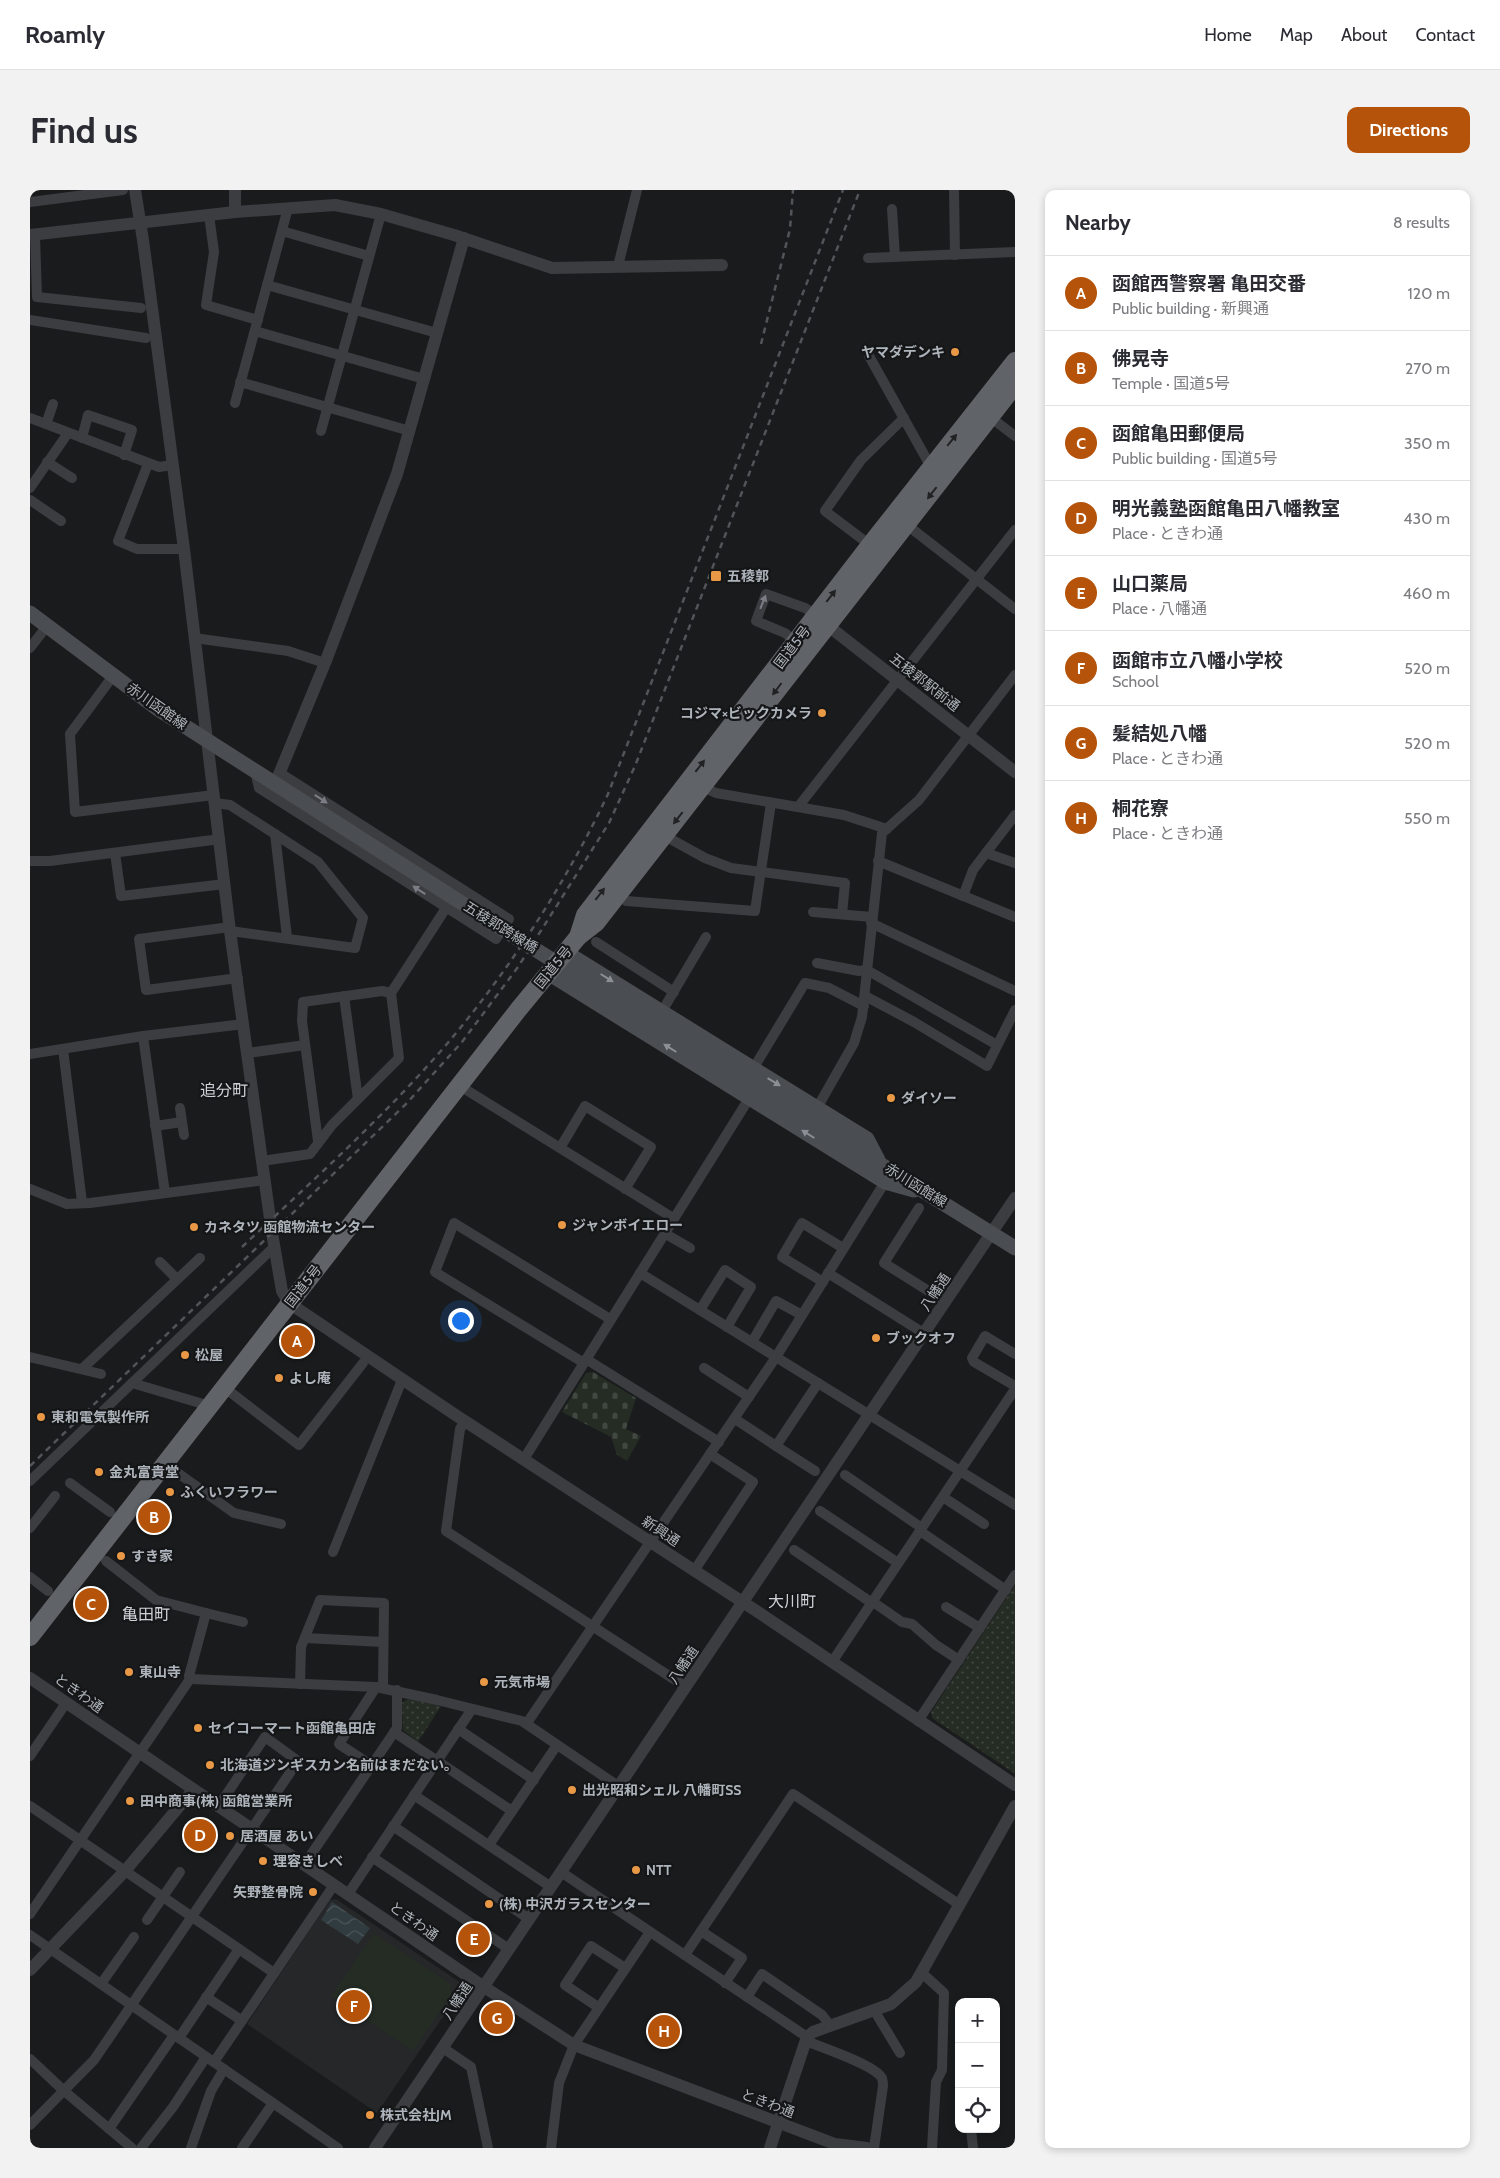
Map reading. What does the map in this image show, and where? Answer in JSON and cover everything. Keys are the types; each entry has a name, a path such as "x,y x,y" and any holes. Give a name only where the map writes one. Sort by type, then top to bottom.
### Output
{"highway":[{"name":"国道5号","path":"30,1637 548,973 578,937 596,923 703,787 822,620 870,545 1015,361"},
{"name":"国道5号","path":"578,937 585,914 796,642 822,620 907,525 1015,385"}],"main road":[{"name":"赤川函館線","path":"30,613 158,709 255,771 278,778 288,793"},
{"name":"五稜郭跨線橋","path":"288,793 504,930 816,1116"},
{"path":"565,952 753,1069 816,1116"},
{"path":"548,973 885,1182 931,1194"},
{"name":"赤川函館線","path":"816,1116 878,1162 1015,1248"}],"street":[{"path":"30,202 123,190"},
{"path":"135,190 184,549 230,929 262,1161 282,1291 290,1303"},
{"path":"235,190 235,212"},
{"path":"618,266 637,190"},
{"path":"954,190 955,254"},
{"path":"142,308 38,297 33,234 235,212 335,205 381,214 464,238 552,268 566,270 618,266 722,265"},
{"path":"235,403 288,208"},
{"path":"892,209 895,257"},
{"path":"321,431 381,214"},
{"path":"209,215 214,252 206,305 258,320"},
{"path":"282,231 369,256"},
{"path":"255,771 259,788 496,939 508,919 278,778 379,525 410,431 464,238"},
{"path":"868,258 1015,252"},
{"path":"267,285 437,333"},
{"path":"30,320 146,338"},
{"path":"255,331 424,379"},
{"path":"869,356 931,467"},
{"path":"240,382 410,431"},
{"path":"46,424 53,404"},
{"path":"82,438 88,415 132,430 124,455"},
{"path":"990,417 1015,436"},
{"path":"30,418 148,464 159,467 172,465"},
{"path":"870,545 825,511 861,460 904,418"},
{"path":"30,488 68,433"},
{"path":"47,462 72,478"},
{"path":"148,464 118,541 137,549 184,549"},
{"path":"30,500 61,521"},
{"path":"907,525 1015,609"},
{"path":"798,808 1015,530"},
{"path":"796,642 785,633 756,621 766,594 805,608 822,620"},
{"name":"五稜郭駅前通","path":"822,620 1015,772"},
{"path":"30,648 47,626"},
{"path":"194,638 288,651 325,663"},
{"path":"816,1116 854,1043 865,1001 882,833 919,800 1015,675"},
{"path":"113,676 70,734 74,812 215,799 230,805 318,862 363,918 355,948 230,929 138,939 146,990 238,978"},
{"path":"703,787 716,793 844,815 887,829"},
{"path":"626,901 755,911 771,803"},
{"path":"963,896 973,870 1015,815"},
{"path":"275,834 287,937"},
{"path":"665,836 714,862 731,868 846,884 842,914"},
{"path":"30,861 50,861 220,839"},
{"path":"115,853 121,896 225,884"},
{"path":"986,853 1015,863"},
{"path":"878,861 1015,917"},
{"path":"262,1161 310,1154 318,1141 399,1058 390,993 446,908"},
{"path":"813,912 842,914 872,920 1015,991"},
{"path":"661,1012 706,937"},
{"path":"596,942 674,992"},
{"path":"817,963 867,970 998,1045"},
{"path":"753,1069 805,983 830,988 914,1022 985,1070 1015,1010"},
{"path":"318,1141 302,1022 303,1002 382,991 390,993"},
{"path":"344,996 358,1100"},
{"path":"30,1054 143,1036 244,1024"},
{"path":"143,1036 165,1193"},
{"path":"248,1053 305,1045"},
{"path":"62,1049 82,1202"},
{"path":"460,1086 673,1218"},
{"path":"524,1459 750,1097"},
{"path":"560,1148 585,1106 651,1146 625,1189"},
{"path":"180,1108 184,1135"},
{"path":"155,1126 182,1122"},
{"path":"30,1189 67,1204 90,1203 265,1180"},
{"path":"527,1724 776,1357 885,1182"},
{"name":"八幡通","path":"375,2148 1015,1198"},
{"path":"919,1208 884,1263 946,1302"},
{"path":"610,1319 454,1223 434,1272 719,1442"},
{"path":"843,1248 802,1223 782,1256 826,1277 925,1334"},
{"path":"664,1233 690,1248"},
{"path":"30,1480 274,1247"},
{"path":"82,1369 200,1258"},
{"path":"160,1262 177,1279"},
{"path":"700,1310 725,1270 738,1278 751,1287 727,1327"},
{"path":"640,1273 1015,1505"},
{"path":"752,1342 776,1300 802,1315"},
{"name":"新興通","path":"290,1303 402,1380 743,1602 1015,1785"},
{"path":"832,1662 1015,1388 974,1362 972,1358 985,1336 1015,1354"},
{"path":"30,1357 101,1374"},
{"path":"225,1388 299,1445 363,1363"},
{"path":"704,1368 749,1396"},
{"path":"333,1552 402,1380"},
{"path":"132,1383 210,1406"},
{"path":"776,1446 818,1383"},
{"path":"734,1418 814,1471"},
{"path":"465,1421 460,1429 446,1531 686,1687"},
{"path":"694,1571 753,1482 710,1454"},
{"path":"175,1471 234,1513 281,1524"},
{"path":"845,1475 1006,1590"},
{"path":"70,1483 110,1512"},
{"path":"30,1528 55,1496"},
{"path":"943,1497 984,1524"},
{"path":"820,1512 898,1563"},
{"path":"794,1550 902,1622 912,1624 936,1645 959,1660"},
{"path":"106,1560 156,1600 243,1622"},
{"path":"918,1721 1015,1575"},
{"path":"30,1577 48,1591"},
{"path":"300,1684 300,1647 320,1600 384,1603 380,1688 339,1744 371,1765"},
{"path":"946,1607 980,1628"},
{"path":"30,1914 190,1679 189,1676 206,1613"},
{"path":"304,1638 383,1642"},
{"name":"ときわ通","path":"30,1678 484,1987 574,2045 835,2144 867,2148"},
{"path":"190,1679 397,1690 527,1724 618,1786"},
{"path":"304,1865 397,1728 397,1690"},
{"path":"30,1756 66,1703"},
{"path":"348,1894 472,1709"},
{"path":"458,1729 534,1780"},
{"path":"394,1732 512,1811"},
{"path":"30,2125 94,2060 298,1760 264,1737 218,1807"},
{"path":"489,1846 557,1745"},
{"path":"30,1970 125,1871 193,1790"},
{"path":"684,1955 793,1794 960,1905"},
{"path":"414,1795 551,1887"},
{"path":"30,1806 274,1973"},
{"path":"770,2148 806,2039 813,2032 830,2025 891,2004 916,1982 1015,1806"},
{"path":"393,1826 529,1918"},
{"path":"372,1857 509,1949"},
{"path":"146,1920 180,1872"},
{"path":"561,1872 726,1982 806,2039 865,2066 881,2077 883,2086 874,2148"},
{"path":"141,2148 241,2020 334,1885"},
{"path":"701,1930 742,1958 726,1982"},
{"path":"551,2148 559,2082 574,2045 650,1932"},
{"path":"30,1935 338,2148"},
{"path":"101,1984 134,1937"},
{"path":"598,2007 565,1985 591,1946 625,1968"},
{"path":"109,2128 206,1997 239,1949"},
{"path":"922,1973 944,1993 942,2070 936,2082 932,2148"},
{"path":"747,1997 762,1974 822,2015 830,2025"},
{"path":"206,1997 241,2020"},
{"path":"874,2010 900,2053"},
{"path":"443,2048 471,2067 488,2148"},
{"path":"30,2059 63,2090 132,2148"},
{"path":"191,2148 211,2091 224,2070"},
{"path":"242,2148 273,2103"},
{"path":"971,2133 973,2148"}],"shaded area":[{"path":"336,1899 461,1983 462,1989 377,2113 247,2024 330,1900"}],"green space":[{"path":"593,1372 636,1398 626,1429 641,1436 627,1461 617,1455 611,1437 562,1412 586,1373"},
{"path":"1015,1585 1014,1773 932,1718 931,1712"},
{"path":"408,1699 441,1706 418,1742 403,1730 402,1703"},
{"path":"374,1934 451,1984 451,1995 413,2051 331,1996"}],"water":[{"path":"332,1902 370,1928 358,1944 321,1920"}],"railway":[{"path":"761,344 790,229 793,190"},
{"path":"242,1247 373,1123 446,1045 514,956 574,860 608,794 843,190"},
{"path":"30,1466 406,1104 462,1042 518,967 609,823 635,766 860,190"}],"place":[{"name":"ヤマダデンキ","path":"955,352"},
{"name":"五稜郭","path":"716,576"},
{"name":"コジマ×ビックカメラ","path":"822,713"},
{"name":"ダイソー","path":"891,1098"},
{"name":"ジャンボイエロー","path":"562,1225"},
{"name":"カネタツ 函館物流センター","path":"194,1227"},
{"name":"ブックオフ","path":"876,1338"},
{"name":"函館西警察署 亀田交番","path":"297,1341"},
{"name":"松屋","path":"185,1355"},
{"name":"よし庵","path":"279,1378"},
{"name":"東和電気製作所","path":"41,1417"},
{"name":"金丸富貴堂","path":"99,1472"},
{"name":"ふくいフラワー","path":"170,1492"},
{"name":"佛晃寺","path":"154,1517"},
{"name":"すき家","path":"121,1556"},
{"name":"函館亀田郵便局","path":"91,1604"},
{"name":"東山寺","path":"129,1672"},
{"name":"元気市場","path":"484,1682"},
{"name":"セイコーマート函館亀田店","path":"198,1728"},
{"name":"北海道ジンギスカン名前はまだない。","path":"210,1765"},
{"name":"出光昭和シェル 八幡町SS","path":"572,1790"},
{"name":"田中商事(株) 函館営業所","path":"130,1801"},
{"name":"明光義塾函館亀田八幡教室","path":"200,1835"},
{"name":"居酒屋 あい","path":"230,1836"},
{"name":"理容きしべ","path":"263,1861"},
{"name":"NTT","path":"636,1870"},
{"name":"矢野整骨院","path":"313,1892"},
{"name":"(株) 中沢ガラスセンター","path":"489,1904"},
{"name":"山口薬局","path":"474,1939"},
{"name":"函館市立八幡小学校","path":"354,2006"},
{"name":"髪結処八幡","path":"497,2018"},
{"name":"桐花寮","path":"664,2031"},
{"name":"株式会社JM","path":"370,2115"}],"district":[{"name":"追分町","path":"224,1090"},
{"name":"大川町","path":"792,1601"},
{"name":"亀田町","path":"146,1614"}]}
